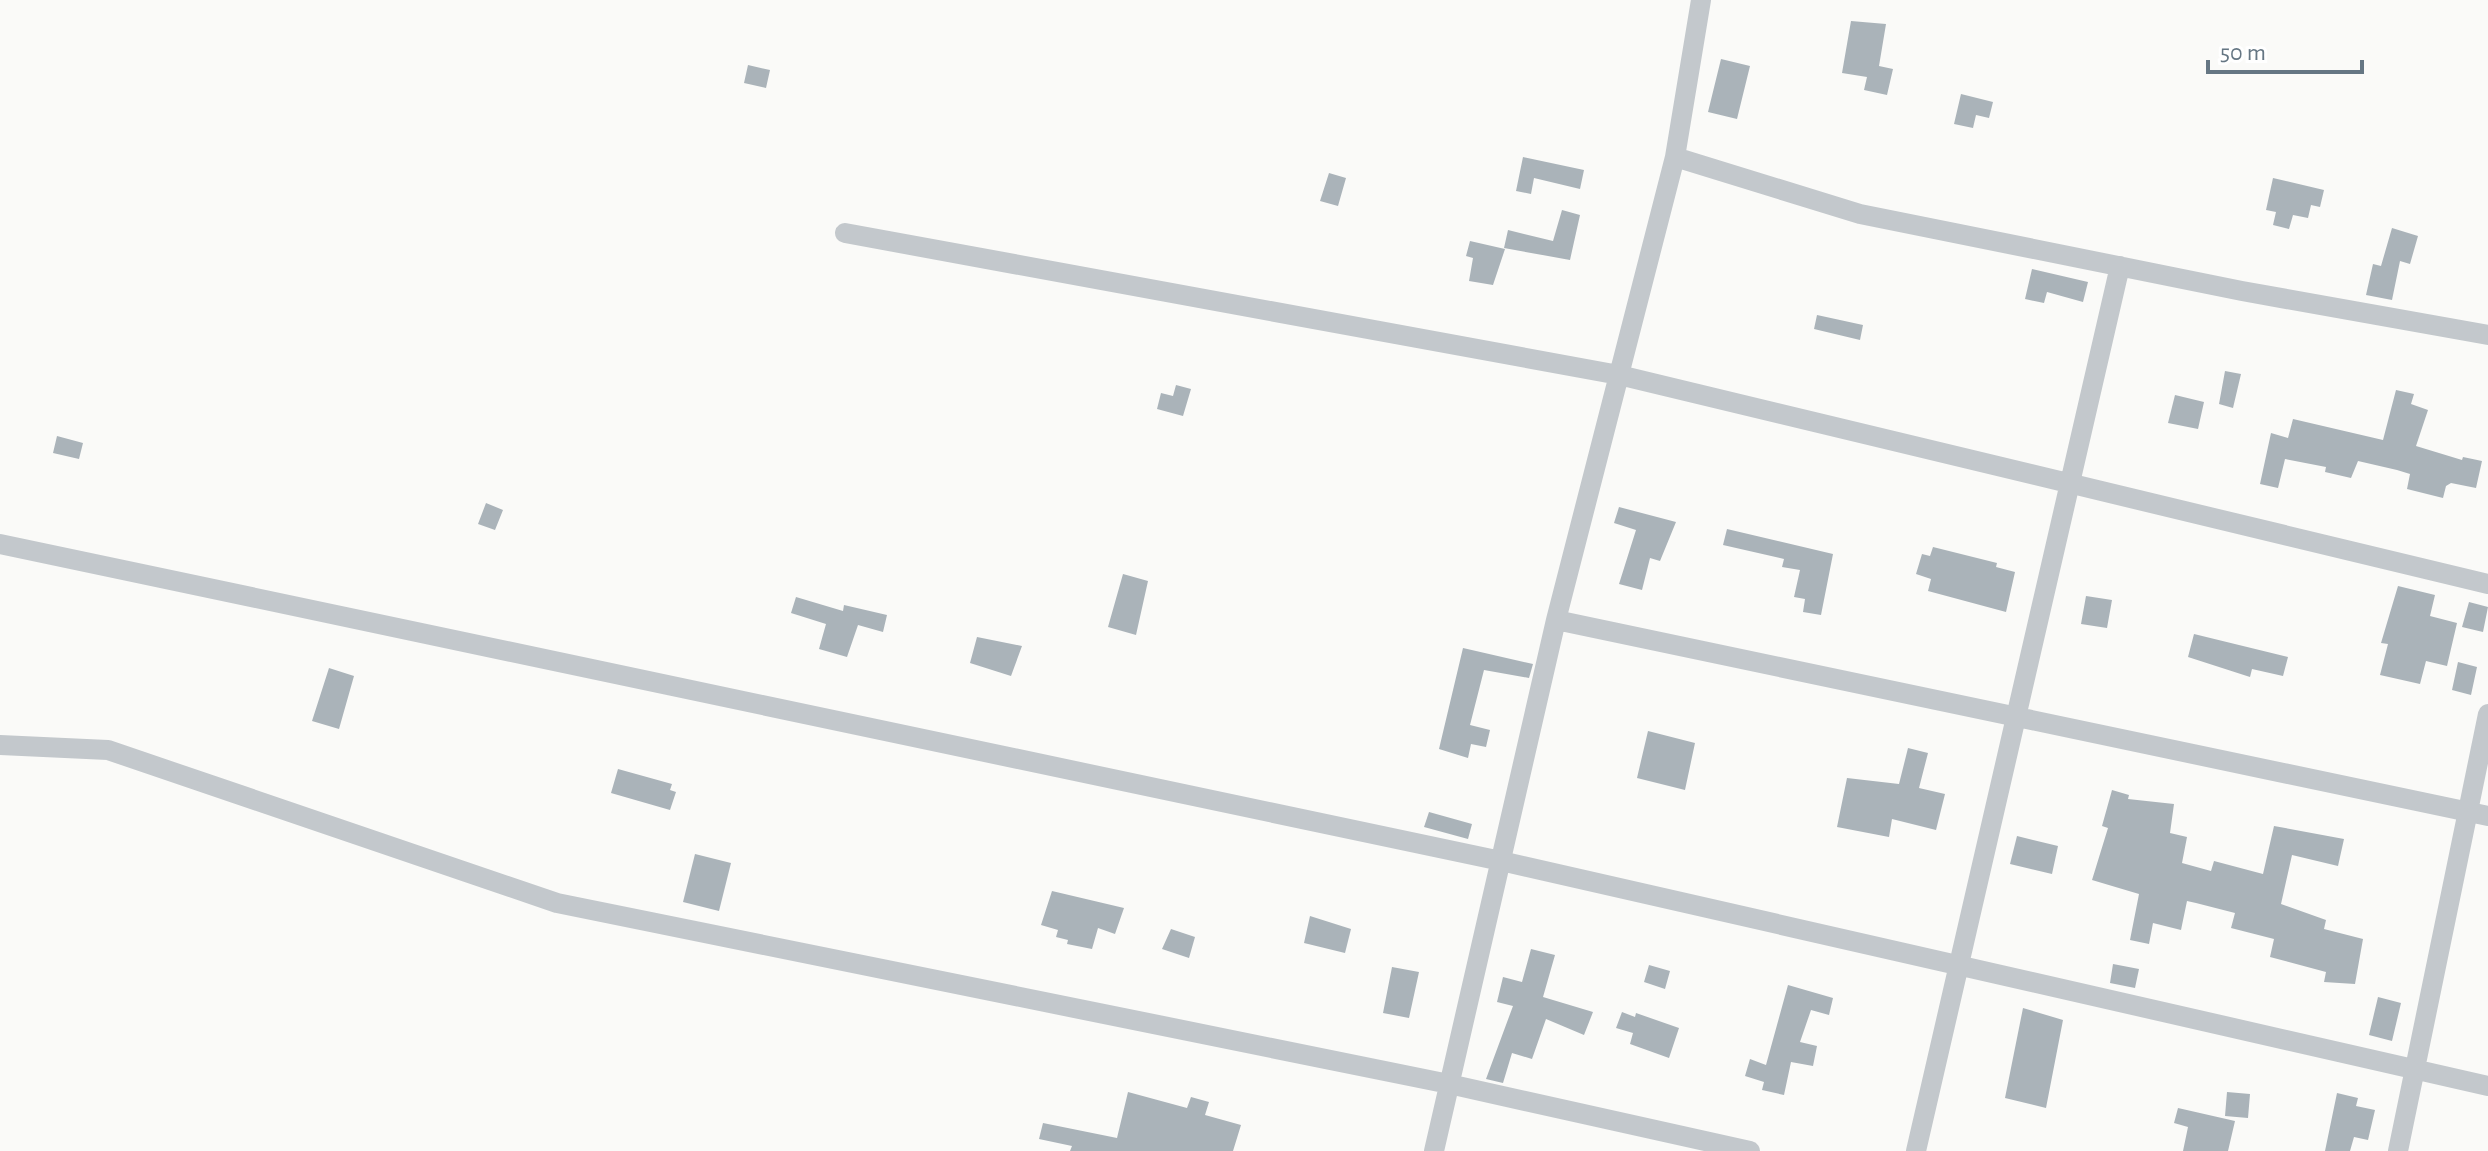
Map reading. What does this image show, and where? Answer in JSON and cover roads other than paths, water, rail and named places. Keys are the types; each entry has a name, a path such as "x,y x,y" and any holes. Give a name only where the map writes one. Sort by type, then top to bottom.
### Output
{"street":[{"path":"1434,1151 1556,620 1675,157 1701,0"},
{"path":"1675,157 1860,214 2488,335"},
{"path":"845,233 1619,375 2488,584"},
{"path":"1916,1151 2120,266"},
{"path":"0,544 1501,861 1958,968 2488,1086"},
{"path":"1556,620 2478,814"},
{"path":"2398,1151 2478,814 2488,714"},
{"path":"0,745 108,750 557,903 1449,1084 1750,1151"}]}
